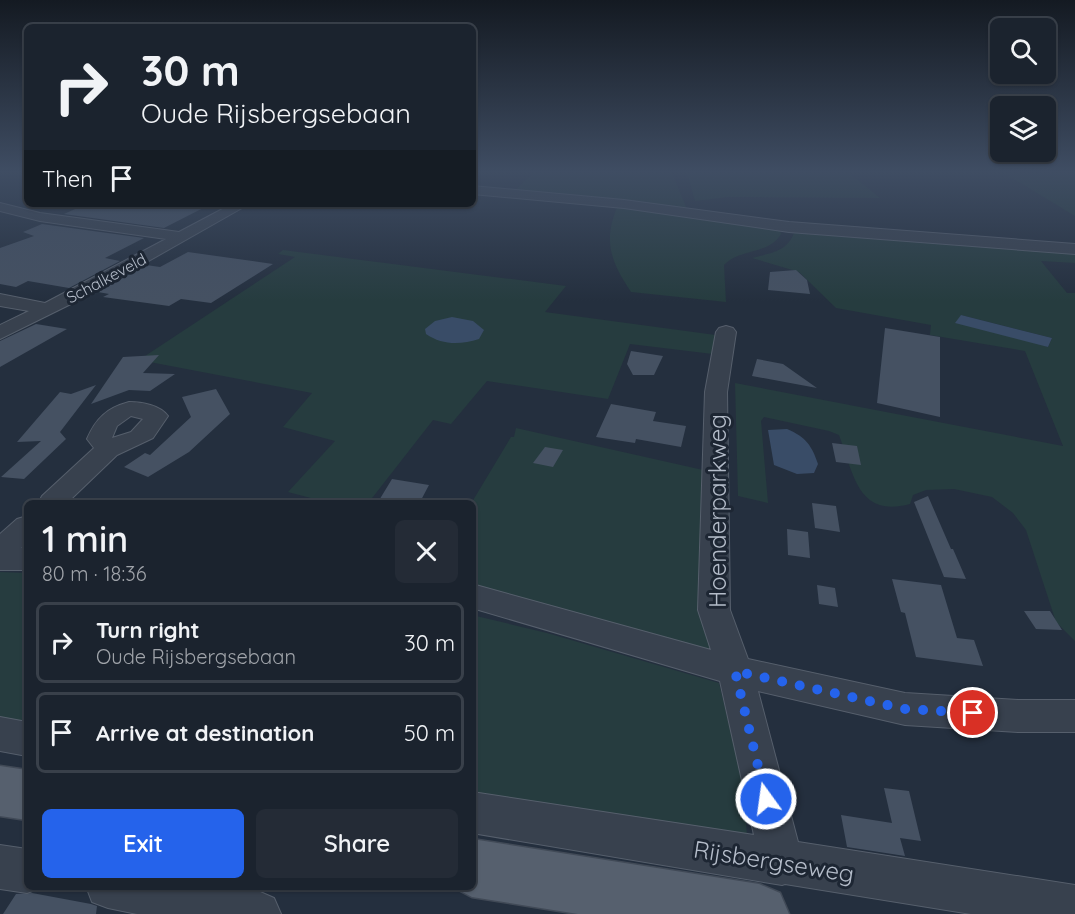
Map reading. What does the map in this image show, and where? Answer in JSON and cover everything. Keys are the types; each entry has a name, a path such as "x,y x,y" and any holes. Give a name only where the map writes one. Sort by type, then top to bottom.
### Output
{"main road":[{"path":"0,791 24,795"},
{"path":"476,869 759,914"}],"street":[{"path":"38,216 182,237"},
{"name":"Schalkeveld","path":"0,333 221,216"},
{"path":"708,216 789,227 1075,249"},
{"path":"0,300 48,309"},
{"name":"Hoenderparkweg","path":"726,332 716,392 714,610 735,671 782,863"},
{"path":"54,500 109,449"},
{"path":"0,551 24,529"},
{"path":"0,559 24,560"},
{"path":"476,597 735,671 905,709 1018,716 1075,716"},
{"path":"0,734 24,738"},
{"name":"Rijsbergseweg","path":"476,813 1075,908"},
{"path":"0,867 24,871"},
{"path":"129,890 258,914"}],"green space":[{"path":"614,216 676,216 780,231 781,234 776,241 762,249 738,256 724,265 726,302 631,292 618,271 611,251 610,231"},
{"path":"794,233 1075,254 1075,263 1041,261 1067,293 1075,293 1075,641 1056,622 1026,530 1013,513 992,497 954,489 926,490 913,495 910,504 892,507 879,505 868,499 860,489 839,435 764,417 761,421 768,503 738,496 735,383 1063,446 1025,351 930,335 931,325 836,308 799,272 752,258 777,251 791,239","holes":["961,315 1052,338 1048,347"]},
{"path":"283,250 566,286 545,312 723,336 721,355 630,344 608,399 487,381 451,424 433,420 371,500 318,500 288,492 335,441 283,427 312,393 139,360 295,257 278,254"},
{"path":"516,428 712,472 714,656 476,594 476,500 473,500 511,437 514,437"},
{"path":"0,572 24,573 24,727 0,723"},
{"path":"476,616 547,633 719,683 743,782 747,836 476,795"}],"water":[{"path":"961,315 1052,338 1048,347 955,323"},
{"path":"452,317 473,321 484,330 479,339 451,343 426,334 425,329 435,321"},
{"path":"787,429 799,435 811,447 818,464 814,473 797,474 774,465 768,430"}],"building":[{"path":"76,216 188,216 164,228"},
{"path":"42,224 144,238 105,258 120,261 69,288 28,281 16,287 0,284 0,248 34,236 23,232"},
{"path":"188,252 273,264 211,303 181,299 169,306 103,297 109,294 98,292 146,265 160,267"},
{"path":"796,270 807,280 810,294 768,290 770,272"},
{"path":"36,324 67,329 0,367 0,341"},
{"path":"885,328 940,337 940,417 877,403"},
{"path":"631,351 663,356 654,375 633,375 627,364"},
{"path":"159,355 143,373 175,374 150,391 129,390 91,404 123,357"},
{"path":"757,359 783,364 817,388 752,376"},
{"path":"96,385 60,432 66,439 24,479 1,477 41,441 17,442 60,392 71,394"},
{"path":"216,389 230,414 189,452 148,477 124,467 145,453 150,455 191,417 182,397"},
{"path":"611,404 656,412 653,421 686,426 681,447 636,439 635,443 596,437"},
{"path":"832,443 857,446 861,465 836,462"},
{"path":"545,447 563,450 553,467 533,463"},
{"path":"392,479 429,485 421,500 379,500"},
{"path":"928,496 966,579 944,577 914,502"},
{"path":"812,503 836,506 840,532 815,528"},
{"path":"787,529 808,532 810,558 788,555"},
{"path":"892,579 941,585 957,638 974,640 983,666 916,657 905,613 901,612"},
{"path":"817,585 835,588 838,607 819,604"},
{"path":"1024,611 1050,611 1062,630 1036,629"},
{"path":"884,788 909,791 921,841 900,838 905,856 847,847 841,815 892,823"},
{"path":"32,893 91,904 97,906 96,914 3,914 16,894"}],"route":[{"path":"766,799 735,671 905,709 973,713"}]}
